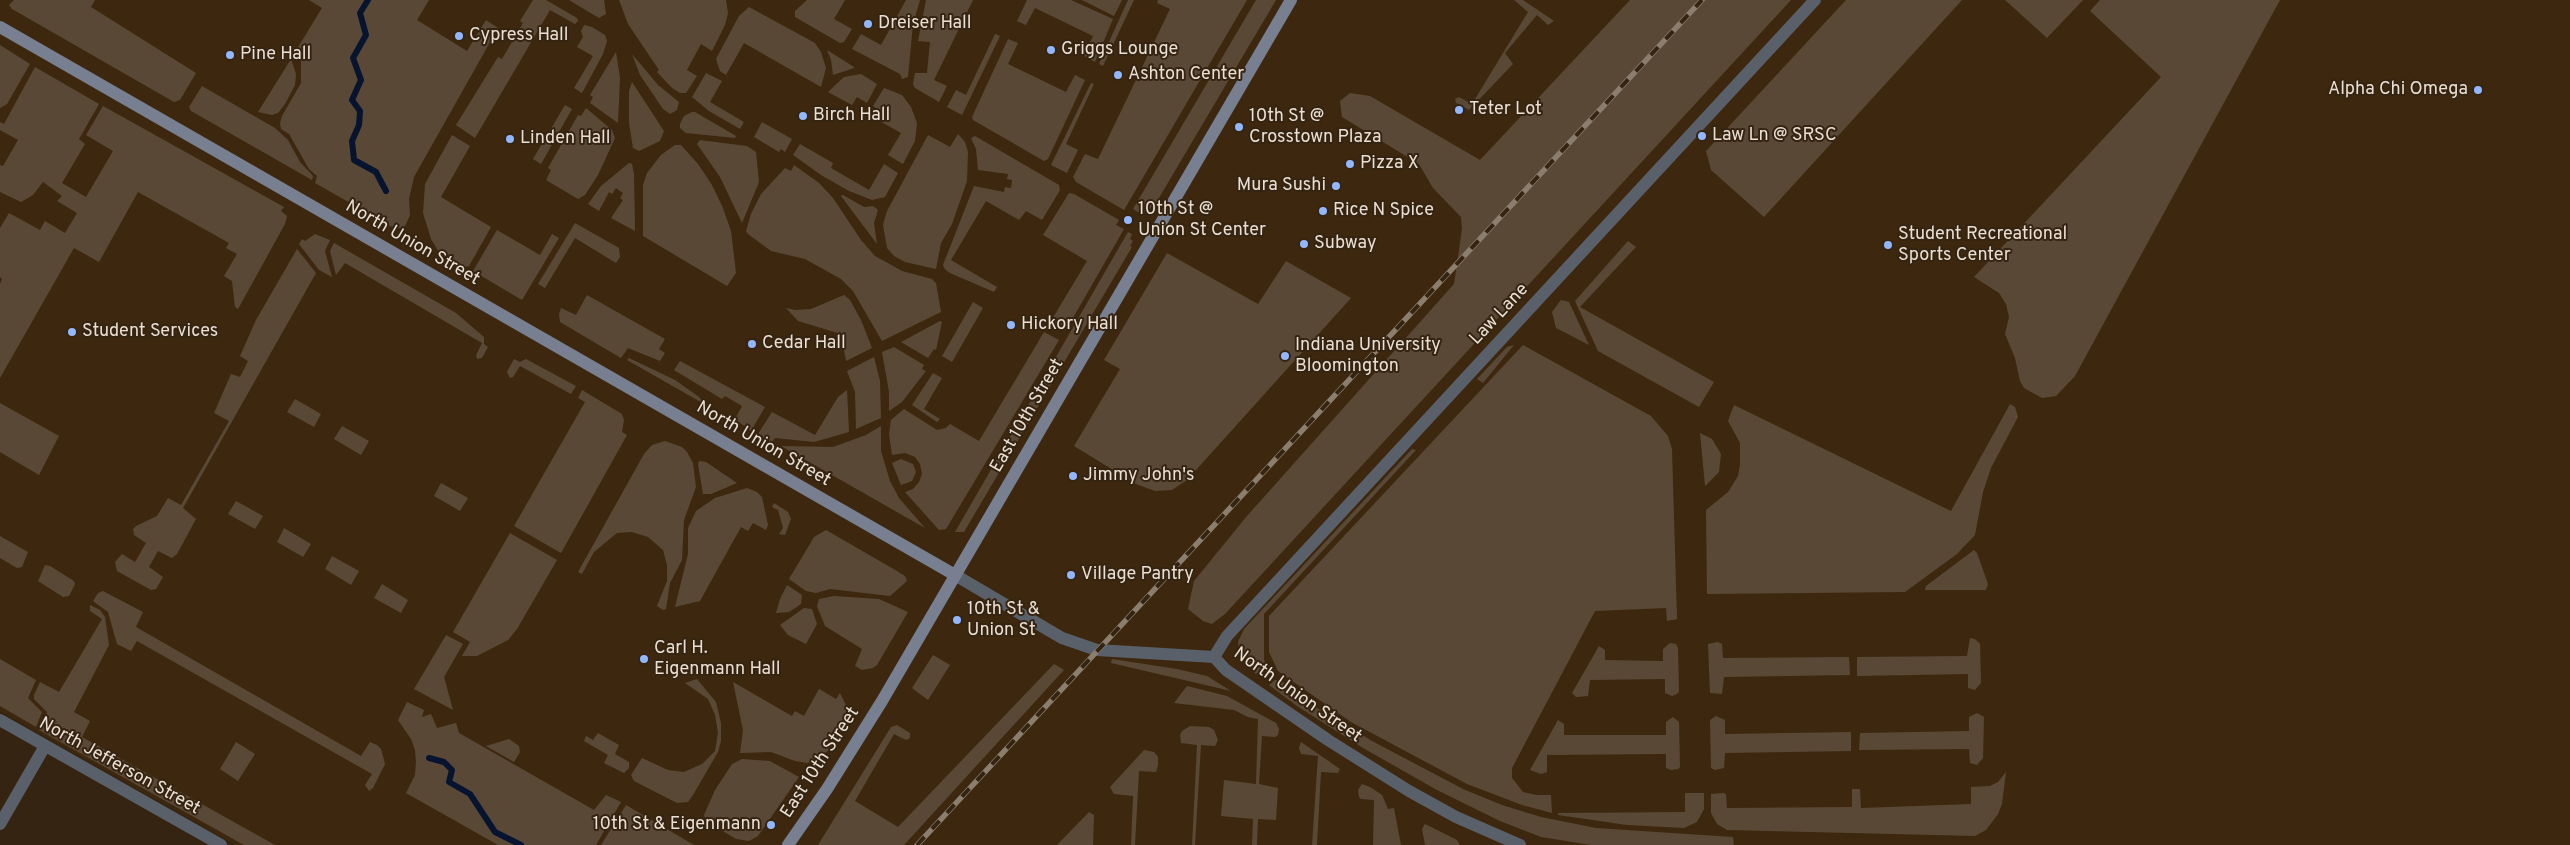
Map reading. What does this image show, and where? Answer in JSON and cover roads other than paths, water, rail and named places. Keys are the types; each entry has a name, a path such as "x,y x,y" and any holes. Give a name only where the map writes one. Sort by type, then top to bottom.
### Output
{"street":[{"name":"East 10th Street","path":"788,845 827,790 882,701 1291,0"},
{"name":"Law Lane","path":"1214,657 1227,636 1815,0"},
{"name":"North Union Street","path":"0,27 1062,638 1097,650 1214,657 1226,670 1240,680 1409,791 1456,817 1520,845"},
{"name":"North Jefferson Street","path":"0,720 221,845"},
{"path":"0,824 45,746"}],"waterway":[{"path":"368,0 360,13 366,35 353,58 361,80 352,100 360,111 359,125 352,141 354,160 376,172 386,191"},
{"path":"429,758 444,762 452,770 449,782 470,794 495,832 521,845"}],"railway":[{"path":"917,845 1702,0"}],"place":[{"name":"Dreiser Hall","path":"868,24"},
{"name":"Cypress Hall","path":"459,36"},
{"name":"Griggs Lounge","path":"1051,50"},
{"name":"Pine Hall","path":"230,55"},
{"name":"Ashton Center","path":"1118,75"},
{"name":"Alpha Chi Omega","path":"2478,90"},
{"name":"Teter Lot","path":"1459,110"},
{"name":"Birch Hall","path":"803,116"},
{"name":"10th St @ Crosstown Plaza","path":"1239,127"},
{"name":"Law Ln @ SRSC","path":"1702,136"},
{"name":"Linden Hall","path":"510,139"},
{"name":"Pizza X","path":"1350,164"},
{"name":"Mura Sushi","path":"1336,186"},
{"name":"Rice N Spice","path":"1323,211"},
{"name":"10th St @ Union St Center","path":"1128,220"},
{"name":"Subway","path":"1304,244"},
{"name":"Student Recreational Sports Center","path":"1888,245"},
{"name":"Hickory Hall","path":"1011,325"},
{"name":"Student Services","path":"72,332"},
{"name":"Cedar Hall","path":"752,344"},
{"name":"Indiana University Bloomington","path":"1285,356"},
{"name":"Jimmy John's","path":"1073,476"},
{"name":"Village Pantry","path":"1071,575"},
{"name":"10th St & Union St","path":"957,620"},
{"name":"Carl H. Eigenmann Hall","path":"644,659"},
{"name":"10th St & Eigenmann","path":"771,825"}]}
